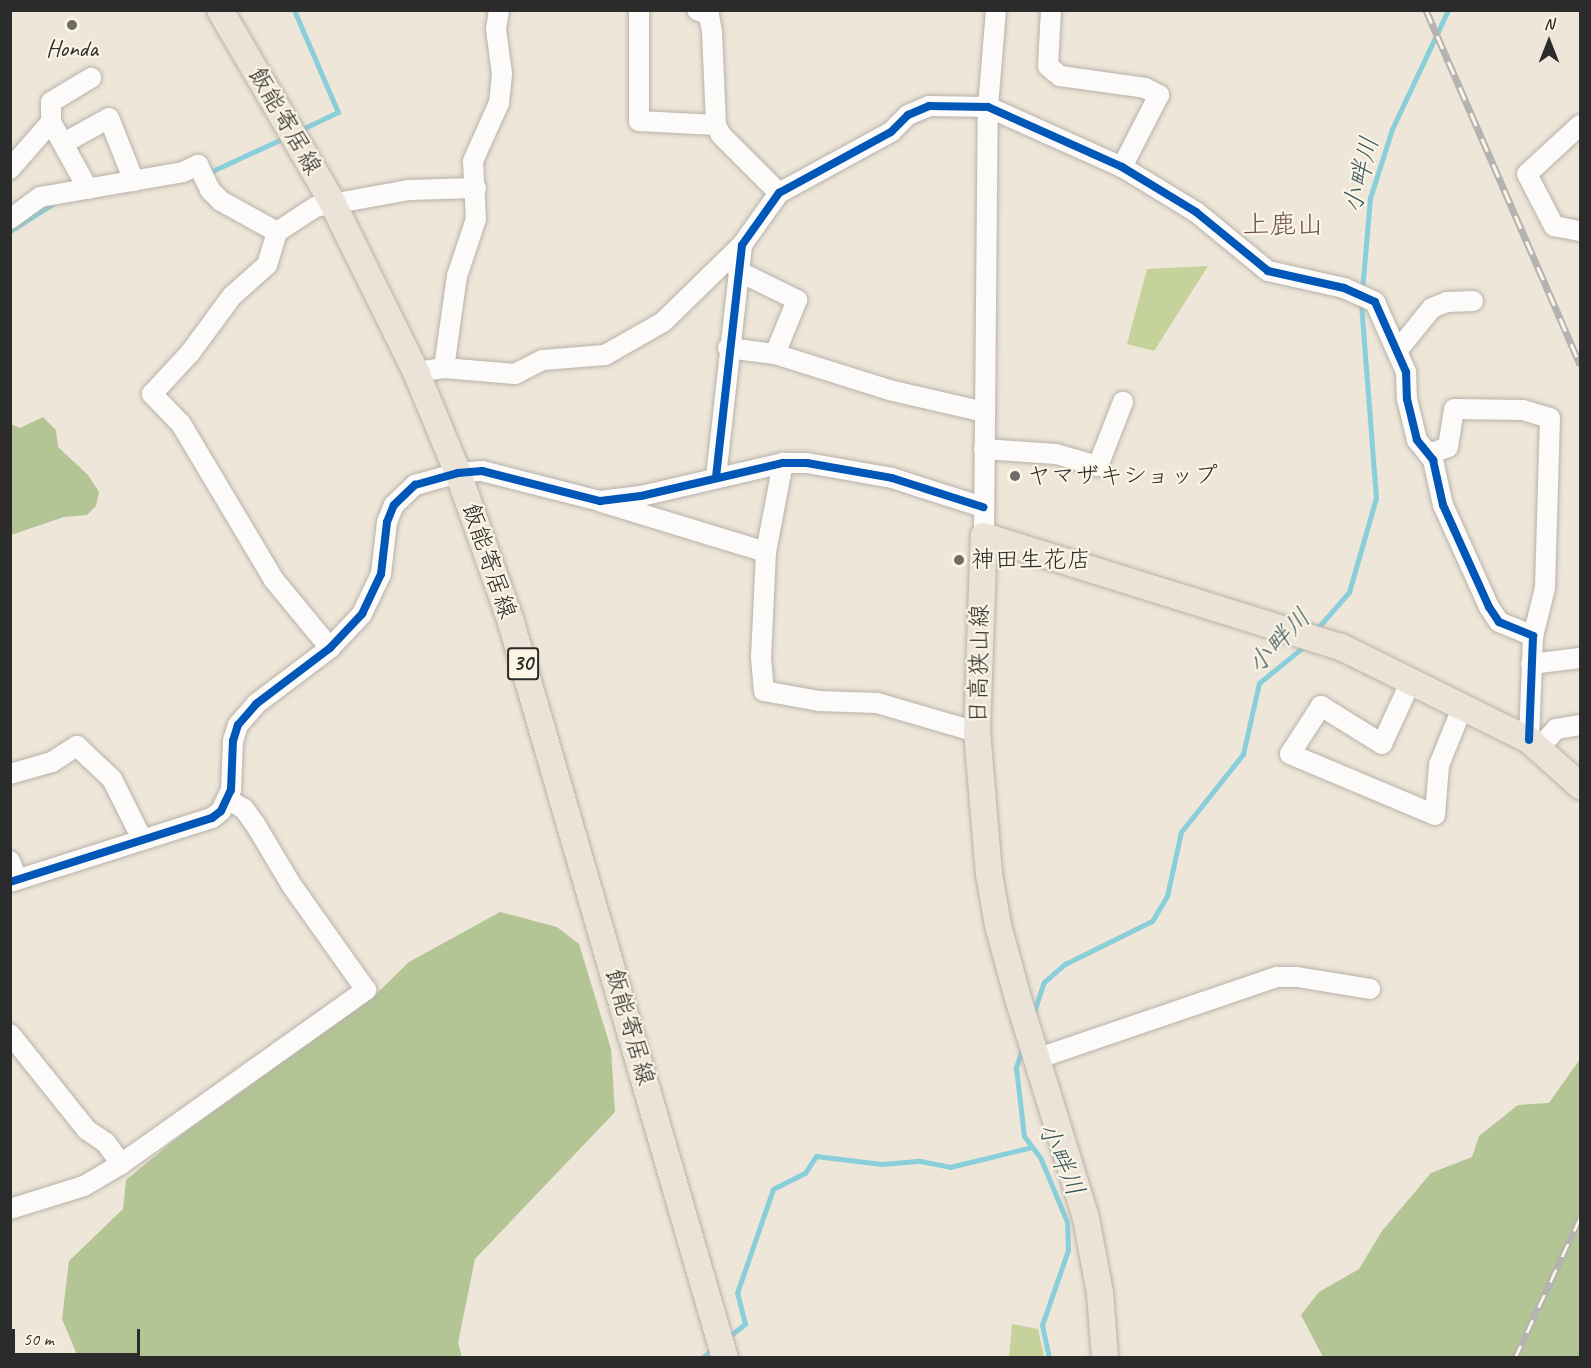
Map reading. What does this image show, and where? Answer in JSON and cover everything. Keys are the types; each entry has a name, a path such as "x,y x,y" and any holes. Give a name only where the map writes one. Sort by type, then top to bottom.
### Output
{"main road":[{"name":"飯能寄居線","path":"220,10 332,202 416,372 458,473 510,618 725,1358"},
{"path":"984,536 1310,638 1412,681 1534,744 1581,786"},
{"name":"日高狭山線","path":"984,536 977,732 989,874 998,925 1034,1052 1086,1218 1100,1293 1105,1358"}],"street":[{"path":"639,10 639,121 716,125"},
{"path":"984,536 988,106 996,10"},
{"path":"1052,10 1048,66 1060,76 1145,88 1159,95 1122,167"},
{"path":"444,368 457,276 476,219 473,161 499,104 502,75 497,11"},
{"path":"706,12 716,125 721,135 779,193"},
{"path":"88,189 51,122 51,102 91,78"},
{"path":"416,372 444,368 514,374 543,360 605,355 663,322 742,245 779,193 891,132 908,115 929,106 988,106 1122,167 1196,212 1268,271 1362,294 1397,351 1406,372 1407,399 1418,440 1433,460 1443,505 1489,607 1499,622 1533,636"},
{"path":"64,143 109,118 134,182"},
{"path":"10,169 51,122"},
{"path":"1577,225 1554,226 1527,174 1581,125"},
{"path":"10,219 40,196 183,172 202,172 221,201 277,232"},
{"path":"330,648 274,580 181,424 152,394 190,353 232,296 267,265 277,232 315,207 332,202 410,190 476,188"},
{"path":"716,477 728,348 742,245"},
{"path":"738,271 796,300 775,354"},
{"path":"1397,351 1432,308 1447,302 1473,301"},
{"path":"728,348 775,354 889,390 985,412"},
{"path":"984,448 1056,454 1098,466 1123,402"},
{"path":"1429,454 1448,447 1454,409 1523,410 1550,418 1545,588 1533,636 1531,664 1534,744"},
{"path":"783,463 773,495 766,552 760,658 764,691 819,701 877,703 977,732"},
{"path":"600,501 641,496 783,463 807,463 892,478 983,507"},
{"path":"10,861 14,881 212,818 229,800 233,741 238,725 256,704 330,648 362,614 381,574 387,522 394,505 415,485 458,473 482,471 600,501 766,552"},
{"path":"1531,664 1581,658"},
{"path":"1412,681 1382,744 1321,706 1290,754 1436,815 1439,765 1462,708"},
{"path":"1534,744 1557,729 1581,725"},
{"path":"10,774 52,762 77,746 112,779 142,839"},
{"path":"10,1209 84,1186 121,1164 366,990 292,886 255,824 244,809 229,800"},
{"path":"1034,1052 1277,978 1297,977 1370,989"},
{"path":"10,1034 87,1130 106,1143 121,1164"}],"green space":[{"path":"1208,266 1154,351 1127,344 1147,269"},
{"path":"43,417 56,430 58,447 88,475 99,492 96,506 87,515 64,517 11,535 11,424 20,428"},
{"path":"500,912 557,927 579,944 611,1049 615,1112 475,1259 458,1343 462,1357 78,1357 62,1319 69,1261 123,1209 126,1180 181,1135 370,1000 409,962"},
{"path":"1580,1059 1580,1357 1323,1357 1301,1315 1319,1292 1359,1269 1382,1231 1431,1173 1472,1157 1479,1136 1518,1105 1549,1103"},
{"path":"1012,1324 1038,1329 1044,1357 1009,1357"}],"waterway":[{"path":"294,10 338,112 300,130"},
{"name":"小畔川","path":"1362,291 1370,198 1392,129 1448,10"},
{"path":"208,173 286,137"},
{"path":"10,231 51,205"},
{"name":"小畔川","path":"1315,631 1349,592 1376,498 1361,301"},
{"name":"小畔川","path":"1033,1015 1044,982 1065,964 1152,921 1167,896 1181,832 1243,754 1259,683 1307,644"},
{"name":"小畔川","path":"1023,1046 1016,1068 1024,1136 1040,1157 1067,1222 1068,1250 1042,1325 1049,1358"},
{"path":"727,1338 745,1324 737,1293 773,1189 805,1173 816,1156 882,1164 920,1161 950,1167 1032,1147"},
{"path":"702,1358 715,1347"}],"railway":[{"path":"1426,10 1580,365"},
{"path":"1515,1358 1580,1218"}],"cycle path":[{"path":"716,477 742,245 779,193 891,132 908,115 929,106 988,107 1122,167 1196,212 1268,271 1344,288 1375,302 1406,372 1407,399 1417,440 1433,460 1443,505 1489,607 1499,622 1533,636 1529,740"},
{"path":"10,882 212,818 221,811 231,790 233,741 238,725 256,704 330,648 362,614 381,574 387,522 394,505 415,485 458,473 482,471 600,501 641,496 783,463 807,463 892,478 983,507"}],"place":[{"name":"Honda","path":"72,25"},
{"name":"ヤマザキショップ","path":"1015,476"},
{"name":"神田生花店","path":"959,560"}],"district":[{"name":"上鹿山","path":"1283,225"}]}
